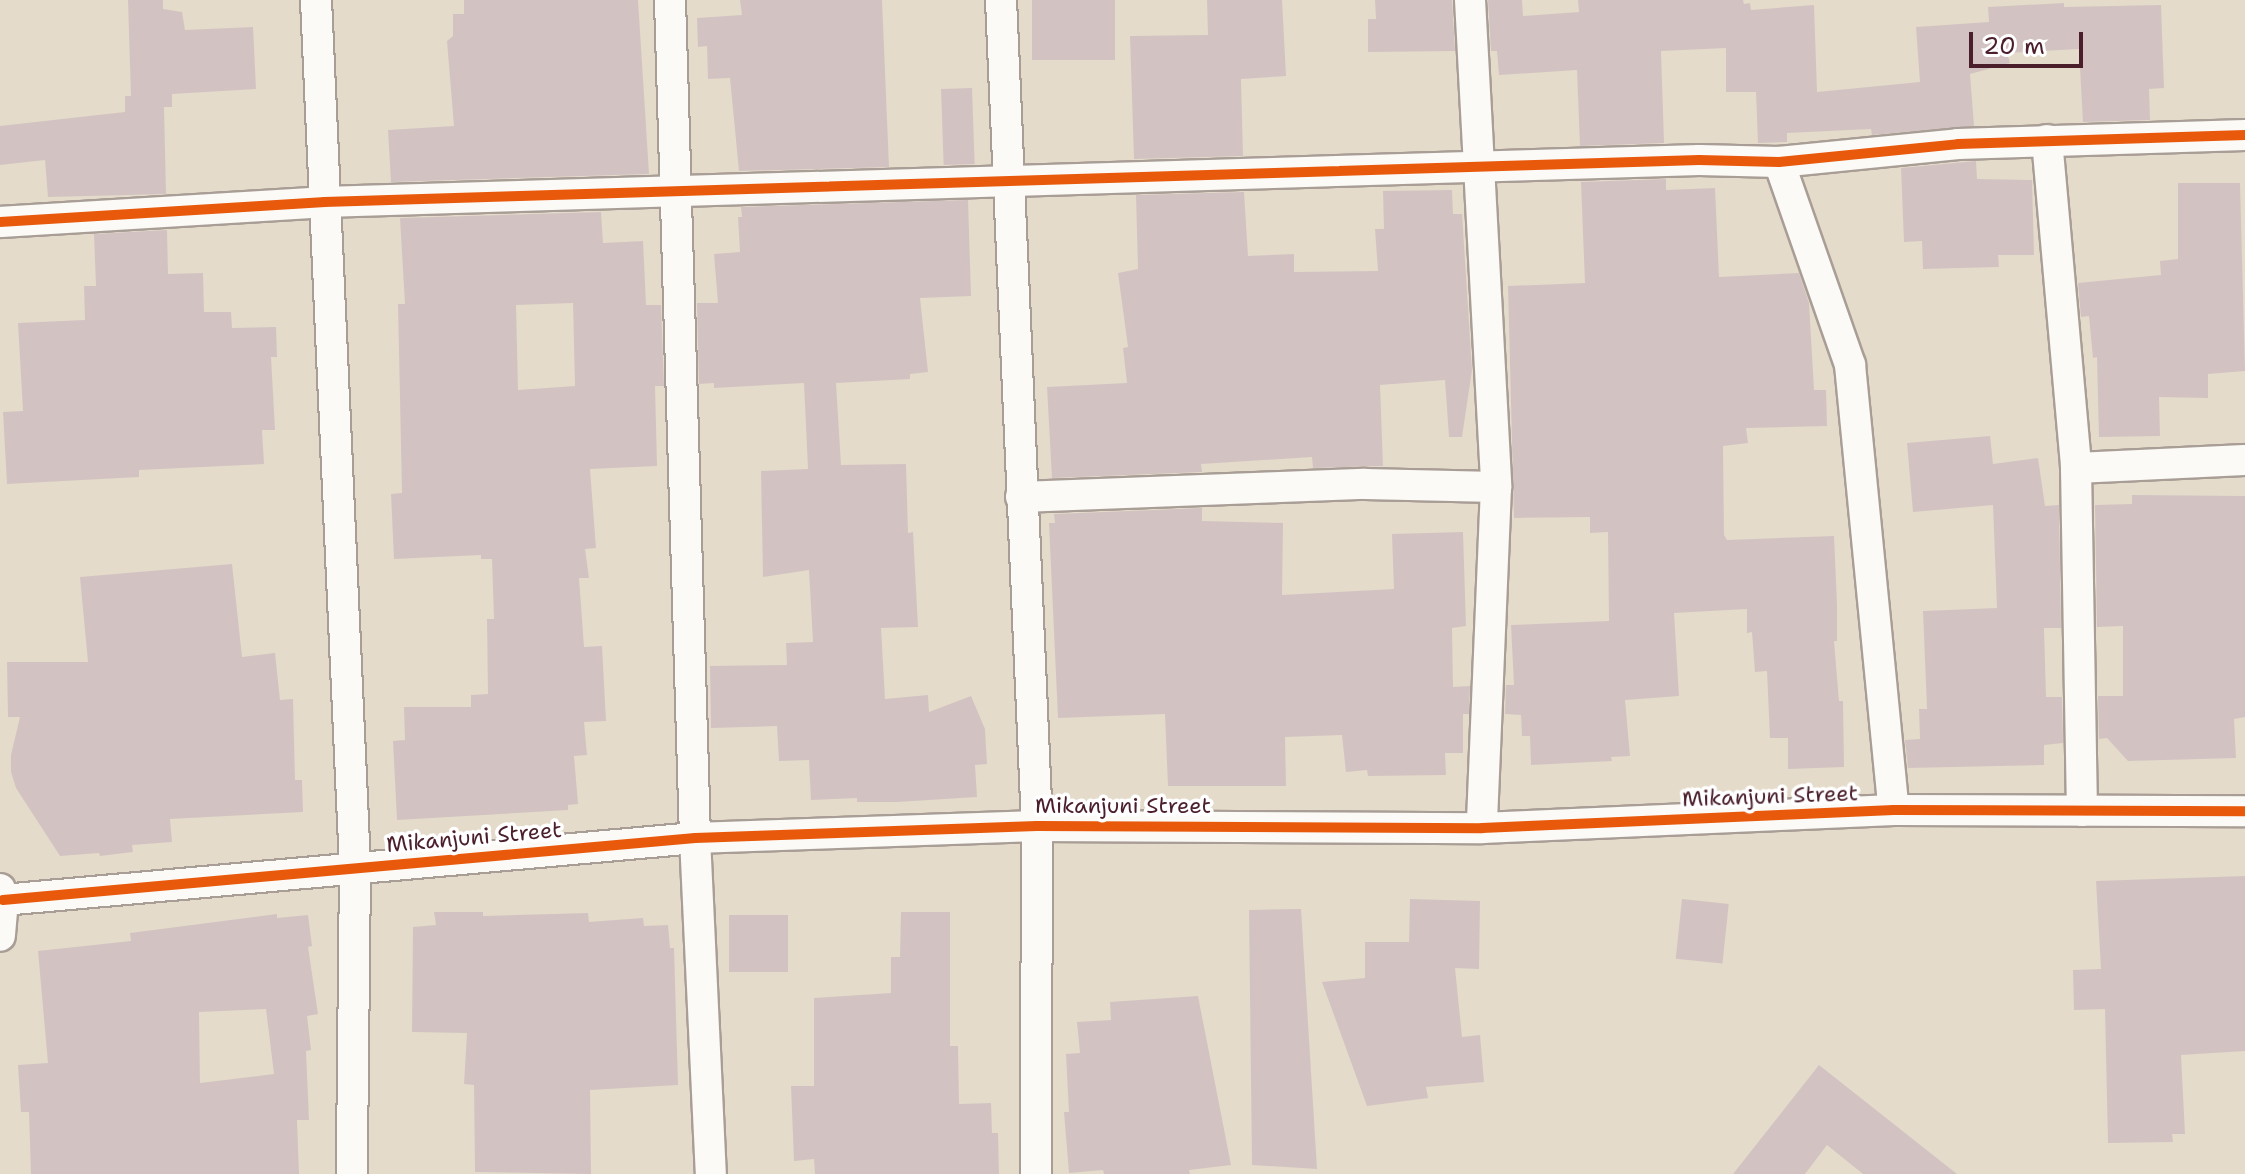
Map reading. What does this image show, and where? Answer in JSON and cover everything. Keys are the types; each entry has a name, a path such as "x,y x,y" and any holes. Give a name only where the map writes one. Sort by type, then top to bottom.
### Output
{"street":[{"path":"316,0 355,867 352,1174"},
{"path":"670,0 695,838 711,1174"},
{"path":"1001,0 1037,826 1036,1174"},
{"path":"1470,0 1496,487 1482,828"},
{"path":"3,227 324,202 1699,160 1779,162 1958,144 2245,135"},
{"path":"2047,140 2076,468 2082,811"},
{"path":"1779,162 1850,365 1894,810"},
{"path":"2076,468 2245,460"},
{"path":"1021,497 1365,484 1496,487"},
{"name":"Mikanjuni Street","path":"2,894 695,838 1037,826 1482,828 1894,810 2245,811"},
{"path":"0,936 2,894"}],"building":[{"path":"128,0 163,0 163,9 182,12 185,30 253,27 256,89 172,94 172,107 164,107 166,194 48,197 45,160 0,165 0,126 125,112 125,96 131,96"},
{"path":"464,0 638,0 649,174 391,182 388,130 454,126 447,41 453,36 453,14 464,14"},
{"path":"740,0 882,0 889,167 739,171 730,78 708,79 707,46 698,47 697,18 742,15"},
{"path":"1032,0 1115,0 1115,60 1032,60"},
{"path":"1207,0 1282,0 1286,76 1241,79 1243,156 1134,159 1130,36 1208,35"},
{"path":"1375,0 1452,0 1455,51 1368,52 1368,19 1376,19"},
{"path":"1488,0 1522,0 1523,16 1579,12 1578,0 1743,0 1744,4 1750,3 1751,10 1814,5 1817,92 1920,82 1916,27 1989,22 1988,7 2064,3 2064,7 2161,5 2164,88 2149,89 2150,120 2083,122 2079,49 2007,53 2010,63 1970,74 1974,126 1872,135 1871,129 1787,133 1787,142 1758,143 1756,92 1726,92 1726,48 1661,51 1664,143 1580,146 1577,70 1499,75 1497,51 1491,51"},
{"path":"972,88 975,164 944,165 941,89"},
{"path":"1976,161 1977,179 2032,180 2034,255 1998,255 1999,267 1923,269 1922,241 1904,242 1901,168"},
{"path":"1666,179 1666,190 1715,188 1719,277 1799,273 1809,303 1814,390 1826,390 1827,426 1746,428 1748,443 1723,446 1724,535 1727,540 1834,536 1837,641 1834,641 1839,701 1843,701 1844,767 1788,769 1788,738 1770,738 1767,671 1755,672 1752,632 1747,633 1747,609 1674,613 1679,696 1625,700 1630,756 1611,757 1612,761 1531,765 1530,736 1522,736 1521,715 1505,714 1506,685 1514,685 1511,625 1609,621 1608,532 1590,533 1590,517 1514,518 1508,286 1585,283 1581,182"},
{"path":"2178,183 2240,183 2245,371 2208,374 2208,398 2159,397 2160,436 2099,437 2097,357 2093,358 2089,316 2081,317 2078,283 2161,275 2160,261 2178,259"},
{"path":"1452,190 1453,214 1462,214 1472,370 1462,437 1449,437 1445,380 1380,385 1383,466 1313,468 1312,457 1201,464 1202,472 1052,478 1047,387 1127,383 1123,348 1128,347 1118,273 1138,269 1136,195 1244,192 1248,256 1294,254 1294,272 1378,271 1375,229 1384,229 1383,191"},
{"path":"968,200 971,296 920,298 928,372 910,374 910,379 836,383 841,465 906,464 908,533 913,532 918,627 881,628 885,699 928,695 929,712 971,696 985,729 987,764 975,765 977,797 897,802 857,802 857,798 811,800 809,760 779,761 777,726 711,728 710,666 787,665 786,643 813,642 809,570 763,577 761,471 808,469 804,383 714,388 714,383 699,384 697,303 718,303 714,254 740,252 738,217 742,217 741,207"},
{"path":"601,212 603,243 643,241 646,305 661,305 664,386 655,386 657,466 590,469 596,548 585,549 589,578 579,578 584,647 602,646 606,721 584,722 587,755 574,756 578,804 568,805 568,810 397,820 393,741 405,740 404,707 471,707 471,695 488,694 487,619 494,619 492,559 481,559 481,555 394,559 391,494 402,493 398,304 405,304 400,218","holes":["573,303 575,386 518,390 516,305"]},
{"path":"167,230 168,274 203,273 204,312 231,312 232,328 276,327 277,357 271,357 275,430 262,430 264,464 139,470 139,477 7,484 3,412 23,411 18,323 85,320 84,286 96,286 94,234"},
{"path":"1990,436 1993,464 2038,458 2045,506 2059,505 2061,628 2044,628 2046,697 2062,697 2063,743 2044,745 2044,765 1908,768 1905,740 1920,739 1919,709 1927,709 1923,611 1997,608 1993,505 1913,512 1907,443"},
{"path":"2132,495 2245,496 2245,717 2234,719 2236,758 2128,761 2107,738 2099,739 2098,696 2123,696 2123,626 2097,627 2095,505 2132,504"},
{"path":"1202,508 1202,521 1283,523 1282,595 1394,589 1392,534 1463,532 1466,626 1452,628 1453,687 1470,686 1469,714 1463,714 1463,753 1445,753 1446,775 1368,776 1367,770 1346,772 1342,735 1285,737 1286,786 1168,786 1165,714 1058,718 1049,523 1055,523 1054,514"},
{"path":"232,564 242,657 275,653 280,700 293,699 295,780 302,780 303,812 170,819 172,842 132,845 133,852 60,856 16,788 11,772 11,755 20,717 8,717 7,662 88,662 80,577"},
{"path":"2245,876 2245,1051 2181,1055 2185,1134 2172,1134 2173,1142 2108,1143 2105,1009 2074,1010 2073,970 2101,969 2096,881"},
{"path":"1410,899 1480,901 1479,969 1455,968 1462,1037 1480,1035 1484,1082 1426,1087 1428,1098 1367,1106 1322,982 1365,978 1365,942 1409,942"},
{"path":"1682,899 1729,904 1722,964 1676,959"},
{"path":"1301,909 1317,1169 1252,1165 1249,910"},
{"path":"434,912 483,912 483,916 588,913 589,922 643,918 644,926 668,925 670,948 674,948 678,1085 590,1090 591,1174 475,1172 474,1085 464,1084 467,1033 412,1032 413,927 436,925"},
{"path":"901,912 950,912 950,1046 958,1046 959,1104 991,1103 992,1133 998,1133 999,1174 815,1174 814,1159 794,1161 791,1086 814,1086 814,998 891,993 891,957 900,957"},
{"path":"277,914 277,918 308,915 312,946 308,947 318,1014 307,1016 311,1050 306,1051 309,1120 297,1120 299,1174 31,1174 29,1112 21,1112 18,1065 48,1063 38,951 131,941 130,933","holes":["266,1009 274,1074 200,1083 199,1012"]},
{"path":"729,915 788,915 788,972 729,972"},
{"path":"1198,996 1231,1165 1189,1170 1190,1174 1104,1174 1103,1170 1069,1173 1064,1112 1069,1112 1066,1054 1080,1053 1077,1022 1111,1020 1110,1002"},
{"path":"1819,1065 1957,1174 1863,1174 1827,1145 1805,1174 1733,1174"}],"cycle path":[{"path":"0,222 324,202 1699,160 1779,162 1958,144 2245,135"},
{"path":"3,900 695,838 1037,826 1482,828 1894,810 2245,811"}]}
